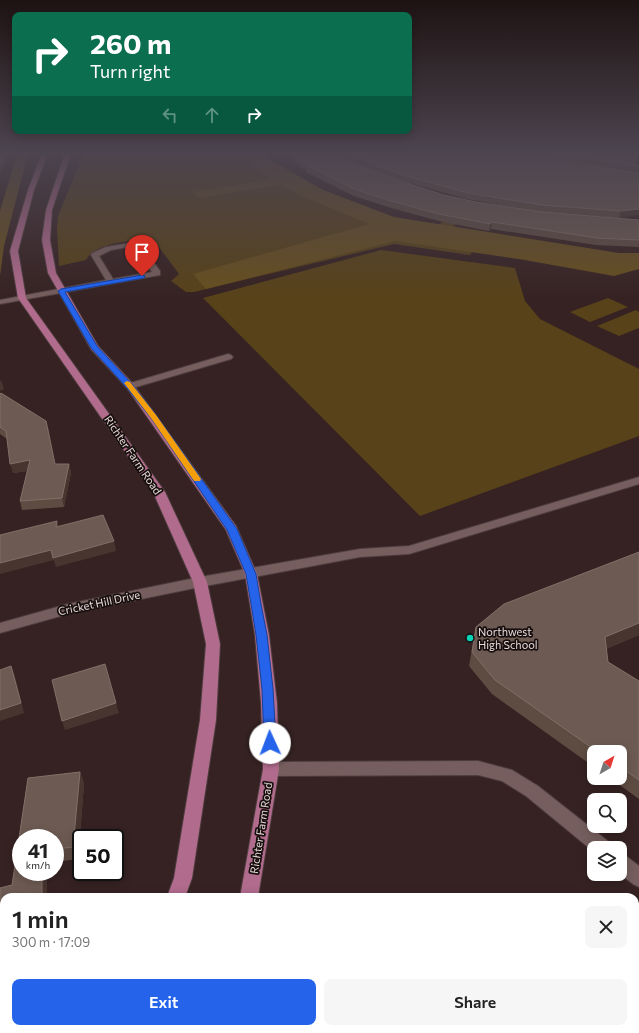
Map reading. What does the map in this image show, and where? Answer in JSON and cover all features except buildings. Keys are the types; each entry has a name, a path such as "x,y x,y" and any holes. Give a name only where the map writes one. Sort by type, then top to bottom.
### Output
{"main road":[{"name":"Richter Farm Road","path":"28,201 14,251 22,298 159,492 200,582 213,644 208,712 183,878 177,893"},
{"name":"Richter Farm Road","path":"52,201 49,210 46,240 52,273 61,291 94,347 130,386 232,529 251,574 263,650 268,703 271,770 250,893"}],"street":[{"path":"0,302 111,282 157,273 136,244 106,249 95,255 111,282"},
{"path":"130,386 228,357"},
{"name":"Cricket Hill Drive","path":"0,628 68,609 200,582 251,574 360,553 409,550 639,480"},
{"path":"271,770 478,768 506,775 532,791 594,841"},
{"path":"627,868 639,878"}],"shaded area":[{"path":"3,201 16,201 4,246 0,276 0,211"},
{"path":"64,201 351,201 389,216 436,227 468,202 482,205 448,230 482,235 470,255 394,244 194,292 186,292 171,281 179,274 153,239 116,243 98,249 86,260 59,266 57,228 58,216"},
{"path":"314,201 352,201 394,217 619,253 639,253 639,269 614,276 519,259 395,241 206,289 193,274 369,224"},
{"path":"381,250 515,268 525,301 540,319 639,369 639,436 420,516 203,298"},
{"path":"608,298 628,307 590,322 570,312"},
{"path":"636,310 639,312 639,328 619,336 597,326"}],"slow traffic":[{"path":"127,383 197,479"}],"place":[{"name":"Northwest High School","path":"470,638"}],"route":[{"path":"142,276 61,291 94,347 130,386 232,529 251,574 262,635 270,743"}]}
